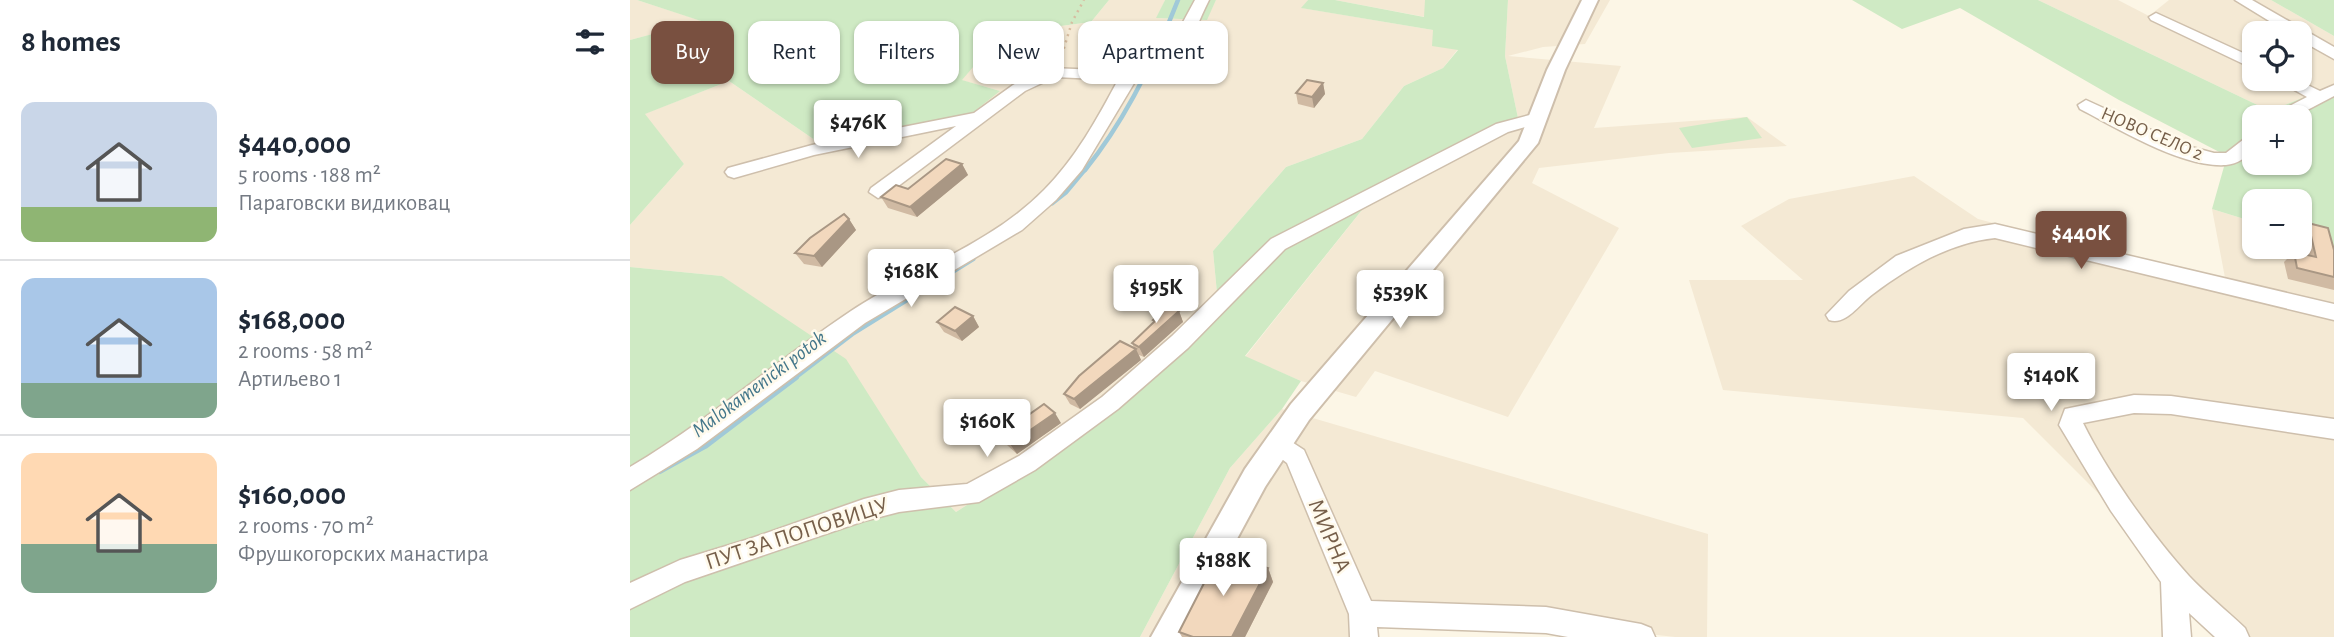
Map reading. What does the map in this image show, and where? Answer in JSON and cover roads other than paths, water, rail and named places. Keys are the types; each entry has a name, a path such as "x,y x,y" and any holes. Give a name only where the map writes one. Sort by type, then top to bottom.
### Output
{"street":[{"path":"1191,21 1202,0"},
{"path":"1167,637 1255,478 1278,443 1322,386 1528,143 1572,33 1590,0"},
{"path":"2242,0 2278,21"},
{"path":"2156,17 2242,58"},
{"path":"2312,41 2334,54"},
{"path":"878,192 1019,88 1042,75 1055,72 1078,74"},
{"path":"630,480 690,440 861,315 975,249 1034,210 1066,177 1091,145 1124,84"},
{"path":"2304,105 2326,93"},
{"name":"НОВО СЕЛО 2","path":"2086,106 2155,138 2213,159 2236,156 2242,151"},
{"path":"734,172 812,149 978,118"},
{"name":"ПУТ ЗА ПОПОВИЦУ","path":"630,596 680,572 774,543 864,510 899,501 970,494 1027,463 1110,403 1180,342 1278,244 1502,128 1537,118"},
{"path":"1836,315 1856,296 1903,261 1971,234 1995,231 2334,312"},
{"path":"2235,637 2174,579 2134,524 2071,425 2073,416 2134,404 2171,405 2334,429"},
{"name":"МИРНА","path":"1278,443 1296,457 1363,626"},
{"path":"2174,579 2177,637"},
{"path":"1363,626 1546,620 1641,637"}],"waterway":[{"name":"Malokamenicki potok","path":"1085,170 1100,151 1138,89 1178,0"},
{"name":"Malokamenicki potok","path":"1052,203 1066,192 1086,168"},
{"name":"Malokamenicki potok","path":"793,379 852,334 973,259"},
{"name":"Malokamenicki potok","path":"660,471 705,446 796,377"}]}
